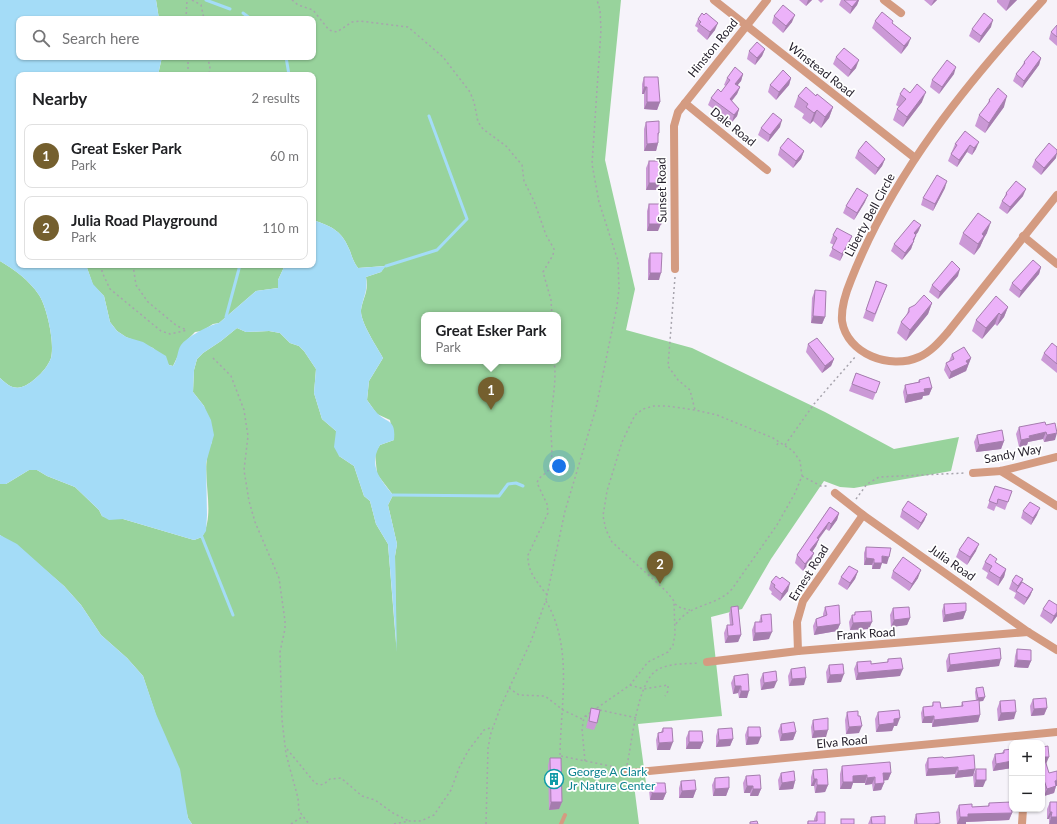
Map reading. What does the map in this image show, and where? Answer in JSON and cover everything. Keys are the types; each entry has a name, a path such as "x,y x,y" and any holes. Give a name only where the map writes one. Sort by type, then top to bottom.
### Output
{"street":[{"name":"Winstead Road","path":"714,0 915,158"},
{"name":"Hinston Road","path":"678,112 767,0"},
{"path":"884,0 894,3 901,13"},
{"name":"Liberty Bell Circle","path":"1043,0 965,89 915,158 871,233 847,291 843,306 842,320 851,341 861,350 885,361 899,361 918,358 928,352 948,332 1057,195"},
{"name":"Dale Road","path":"685,103 767,170"},
{"name":"Sunset Road","path":"675,269 674,126 678,112"},
{"path":"1023,236 1057,264"},
{"name":"Sandy Way","path":"973,473 1001,471 1057,457"},
{"path":"1001,471 1057,506"},
{"name":"Julia Road","path":"835,493 863,515 1028,632 1057,650"},
{"name":"Ernest Road","path":"798,651 797,622 803,601 863,515"},
{"name":"Frank Road","path":"707,662 798,651 1028,632"},
{"name":"Elva Road","path":"627,771 1057,732"},
{"path":"1022,824 1023,812"}],"lane":[{"path":"561,824 566,814"}],"path":[{"path":"186,16 187,0"},
{"path":"192,0 201,5 203,16"},
{"path":"292,0 298,5 313,10 329,30 337,32 352,22 360,21 408,27 443,57 470,92 474,102 478,122 486,133 506,146 522,165 524,181 534,201 546,235 554,249 553,255 543,272 551,300 552,312"},
{"path":"486,824 488,748 493,727 531,641 546,600 565,511 596,408 609,351 619,289 618,261 599,202 592,164 601,30 600,10 597,0"},
{"path":"188,60 188,72"},
{"path":"207,60 210,66 209,72"},
{"path":"102,268 102,272 110,289 161,331 170,334 188,330 177,326 148,302 136,285 133,268"},
{"path":"675,269 668,366 678,380 690,390 696,410"},
{"path":"785,445 814,404 861,350"},
{"path":"213,358 231,376 244,410 248,436 245,462 246,486 255,522 279,578 285,621 285,629 280,652 280,703 286,747 298,798 299,810 302,817 308,824"},
{"path":"547,595 535,580 528,562 528,555 548,513 547,504 537,483 541,476 550,468 551,420 555,381 554,364"},
{"path":"676,624 690,610 724,597 732,589 782,516 802,476 802,466 797,456 785,445 735,421 696,410 654,406 643,409 635,415 622,442 603,510 606,530 612,542 666,591 675,604 681,608 690,610"},
{"path":"777,445 779,441"},
{"path":"851,506 867,484 879,477 973,473"},
{"path":"802,476 821,486 828,486"},
{"path":"546,600 555,619 561,638 563,710 560,761"},
{"path":"585,761 583,719 594,709 630,685 646,664 670,649 674,641 676,624 675,604"},
{"path":"627,771 636,718 644,689 649,678 658,670 675,665 707,662"},
{"path":"630,685 644,689 668,685 668,691 664,696"},
{"path":"509,688 519,695 545,696 563,710 583,719"},
{"path":"594,709 636,718"},
{"path":"394,824 409,821 421,821 434,815 451,790 459,768 468,751 484,730 493,727"},
{"path":"286,747 298,764 305,770 309,778 315,783 320,785 324,784 330,778 341,778 362,796 375,800 393,813 409,821"},
{"path":"560,756 614,768 614,770"},
{"path":"291,824 302,817"}],"green space":[{"path":"156,0 621,0 605,160 635,289 626,330 692,348 825,412 894,449 959,437 951,471 854,488 840,487 824,481 771,559 742,609 711,617 722,716 638,724 646,783 634,785 639,824 192,824 188,818 183,797 143,676 127,658 101,635 81,605 64,586 29,556 0,535 0,484 6,484 29,470 37,470 47,476 75,487 99,510 102,516 109,519 123,519 194,540 202,537 208,514 206,465 212,442 204,406 193,392 194,370 197,359 237,328 246,332 269,331 280,333 290,343 299,346 304,351 316,369 314,393 322,419 336,431 339,456 354,466 364,496 370,501 376,524 388,544 396,643 395,556 397,544 388,505 393,495 377,474 375,453 380,445 394,440 390,420 377,414 367,400 369,381 383,358 366,328 361,315 366,291 366,277 381,272 385,266 358,268 347,244 340,234 326,225 316,221 316,72 159,72 161,60 316,60 316,16 159,16"},
{"path":"0,261 21,276 39,295 45,308 50,326 52,352 48,364 45,369 31,382 18,388 10,386 0,378"},
{"path":"87,268 284,268 278,280 278,288 256,291 219,323 213,324 202,331 195,332 184,343 173,366 169,365 153,348 126,337 117,331 110,322 104,296 93,285"}],"water":[{"path":"0,0 156,0 159,16 16,16 16,60 161,60 159,72 16,72 16,268 87,268 93,284 104,296 110,322 117,331 126,337 143,342 166,356 169,365 173,366 181,345 188,338 219,323 256,291 278,288 278,280 284,268 316,268 316,221 326,225 340,234 347,244 358,268 386,266 381,272 366,277 366,291 361,315 366,328 383,358 369,381 367,400 377,413 394,428 394,440 380,445 375,459 375,466 380,478 393,495 388,505 397,544 395,556 397,652 388,544 376,524 370,501 364,496 354,466 339,456 334,447 336,431 322,419 314,393 316,369 299,346 290,343 280,333 269,331 246,332 237,328 197,359 194,370 193,392 204,406 211,420 214,435 206,463 207,515 206,531 202,537 194,540 123,519 109,520 102,516 99,510 75,487 47,476 37,470 29,470 6,484 0,484 0,378 10,386 18,388 26,385 45,369 51,358 52,344 50,326 45,308 39,295 21,276 0,261"},
{"path":"0,535 17,544 64,586 81,605 101,635 127,658 143,676 156,714 180,769 188,818 192,824 0,824"}],"building":[{"path":"844,0 858,0 852,7"},
{"path":"783,5 795,15 786,26 774,16"},
{"path":"882,12 893,21 892,23 911,38 904,46 875,21"},
{"path":"702,13 704,15 706,13 718,23 710,32 699,24 701,22 698,19"},
{"path":"984,13 993,20 981,36 972,29"},
{"path":"1057,25 1057,37 1051,32"},
{"path":"757,42 765,49 757,58 749,51"},
{"path":"844,48 859,60 851,70 836,57"},
{"path":"1033,51 1041,58 1024,81 1016,74"},
{"path":"947,60 956,67 942,87 932,80"},
{"path":"735,67 743,74 735,84 740,87 730,99 739,109 734,115 711,98 718,89 721,92 730,80 727,78"},
{"path":"783,70 791,78 779,92 770,85"},
{"path":"644,77 658,77 660,102 647,102 647,87 644,87"},
{"path":"917,84 926,92 907,117 897,109 906,99 900,94 904,88 910,93"},
{"path":"806,87 816,96 817,94 833,107 825,117 817,110 814,113 806,107 808,104 798,96"},
{"path":"998,88 1007,96 989,123 979,115"},
{"path":"773,113 782,120 770,135 761,128"},
{"path":"659,121 658,143 647,144 646,122"},
{"path":"965,131 979,142 974,148 970,145 959,160 951,154 957,145 955,144"},
{"path":"788,138 804,151 796,161 780,148"},
{"path":"866,141 885,159 878,168 858,151"},
{"path":"1049,143 1057,150 1057,153 1044,168 1035,160"},
{"path":"649,161 660,161 660,183 649,183"},
{"path":"937,175 947,181 935,204 923,198"},
{"path":"1016,181 1026,189 1010,207 1002,201 1007,194 1006,193"},
{"path":"857,188 868,195 857,213 846,206"},
{"path":"649,204 661,204 661,224 649,224"},
{"path":"978,213 991,222 982,234 984,236 978,244 963,233"},
{"path":"914,220 921,225 914,233 916,235 913,240 914,241 905,253 894,244"},
{"path":"837,228 852,236 842,254 832,248 837,238 833,235"},
{"path":"650,253 662,253 661,273 650,273"},
{"path":"1033,260 1041,267 1021,291 1012,283"},
{"path":"952,261 960,269 940,292 932,285"},
{"path":"876,281 887,285 875,314 866,310"},
{"path":"815,290 826,291 825,317 813,316"},
{"path":"924,295 932,303 910,330 901,322 909,312 909,308 915,305"},
{"path":"996,296 1008,307 1001,315 999,313 986,328 976,320"},
{"path":"817,338 834,359 825,366 808,344"},
{"path":"1052,343 1057,347 1057,364 1044,353"},
{"path":"964,347 971,358 966,361 968,364 951,372 946,363 954,359 952,354"},
{"path":"856,373 880,382 876,393 852,384"},
{"path":"929,377 932,388 924,389 925,392 907,395 905,385 920,382 919,380"},
{"path":"1045,422 1046,425 1055,423 1057,433 1047,435 1046,432 1029,436 1030,438 1021,440 1019,427"},
{"path":"1002,430 1004,441 979,445 977,435"},
{"path":"995,486 1012,491 1008,502 998,499 997,504 989,501"},
{"path":"908,501 927,514 921,523 902,510"},
{"path":"1030,502 1040,508 1033,518 1023,511"},
{"path":"830,507 839,513 831,524 829,522 817,538 819,539 810,550 814,553 805,564 797,555"},
{"path":"968,537 979,544 970,557 959,550"},
{"path":"866,547 891,548 889,557 882,556 882,563 874,563 874,559 866,558"},
{"path":"990,554 997,559 995,562 1006,569 1000,578 989,571 992,566 985,562"},
{"path":"903,557 921,570 912,584 893,571"},
{"path":"849,566 858,571 850,583 841,577"},
{"path":"1016,575 1023,579 1018,586 1012,581"},
{"path":"776,576 780,579 782,577 790,583 782,594 771,582"},
{"path":"1022,582 1033,589 1027,598 1016,591"},
{"path":"1049,600 1057,605 1057,612 1054,616 1043,609"},
{"path":"966,603 966,611 945,615 944,604"},
{"path":"839,605 840,624 817,627 816,619 827,615 825,607"},
{"path":"738,606 741,635 728,636 727,625 733,625 731,607"},
{"path":"909,607 910,618 894,620 893,608"},
{"path":"871,611 872,622 853,623 852,615 855,615 855,612"},
{"path":"771,614 772,632 755,633 755,622 762,622 761,615"},
{"path":"1000,648 1001,659 950,665 949,654"},
{"path":"1017,649 1031,650 1031,661 1017,660"},
{"path":"901,658 903,669 858,673 857,662 871,661 871,664 888,662 888,659"},
{"path":"843,664 844,674 830,675 829,665"},
{"path":"805,667 806,678 792,679 791,669"},
{"path":"776,671 777,681 764,683 763,673"},
{"path":"748,674 749,691 741,691 741,686 735,686 734,676"},
{"path":"983,687 985,697 978,698 976,688"},
{"path":"1046,698 1047,708 1034,709 1033,699"},
{"path":"979,700 980,715 934,720 934,716 924,717 923,707 933,706 933,702 940,702 941,708 963,706 962,702"},
{"path":"1015,700 1016,712 1001,713 1000,701"},
{"path":"591,708 600,710 597,723 589,721"},
{"path":"899,710 900,718 894,719 894,723 879,725 878,712"},
{"path":"858,711 858,716 860,716 862,726 849,727 847,712"},
{"path":"828,718 828,730 814,731 813,720"},
{"path":"794,722 796,732 782,734 781,724"},
{"path":"748,727 760,727 761,737 748,737"},
{"path":"663,728 672,728 673,742 659,743 658,733 663,732"},
{"path":"732,728 733,739 719,740 718,729"},
{"path":"689,731 702,731 703,742 689,742"},
{"path":"1045,746 1048,746 1049,757 1045,757"},
{"path":"1009,749 1009,762 996,764 995,754 1004,753 1004,750"},
{"path":"974,755 975,769 958,771 958,767 928,769 928,758"},
{"path":"550,758 561,758 562,802 551,802"},
{"path":"1045,760 1049,773 1057,771 1057,780 1055,781 1056,786 1047,789 1045,783"},
{"path":"890,762 891,773 883,773 884,783 875,784 875,777 867,778 867,775 853,776 853,782 843,782 842,766"},
{"path":"827,769 828,785 817,785 817,779 814,779 813,770"},
{"path":"976,769 986,769 986,780 976,780"},
{"path":"794,771 795,781 782,783 781,773"},
{"path":"760,775 761,789 753,789 753,786 747,786 746,776"},
{"path":"729,777 729,788 715,789 715,778"},
{"path":"695,780 696,790 682,791 681,781"},
{"path":"652,783 665,783 666,793 652,793"},
{"path":"1009,802 1009,812 1012,813 968,814 968,817 960,817 959,805 972,804 972,807 989,806 989,803"},
{"path":"1050,802 1057,802 1057,817 1051,817 1052,812 1050,812"},
{"path":"817,812 825,812 825,824 808,824 808,821 817,821"},
{"path":"939,812 940,823 917,824 916,814"},
{"path":"885,816 885,824 872,824 871,817"},
{"path":"841,819 854,819 854,824 841,824"},
{"path":"757,821 758,824 750,824 750,822"}],"waterway":[{"path":"206,0 230,9"},
{"path":"243,13 247,16"},
{"path":"286,60 288,72"},
{"path":"386,266 437,250 467,219 429,116"},
{"path":"226,317 239,268"},
{"path":"393,495 499,496 508,484 516,483 523,486"},
{"path":"202,537 233,615"}],"place":[{"name":"Great Esker Park","path":"491,410"},
{"name":"Julia Road Playground","path":"660,584"},
{"name":"George A Clark Jr Nature Center","path":"554,779"}]}
